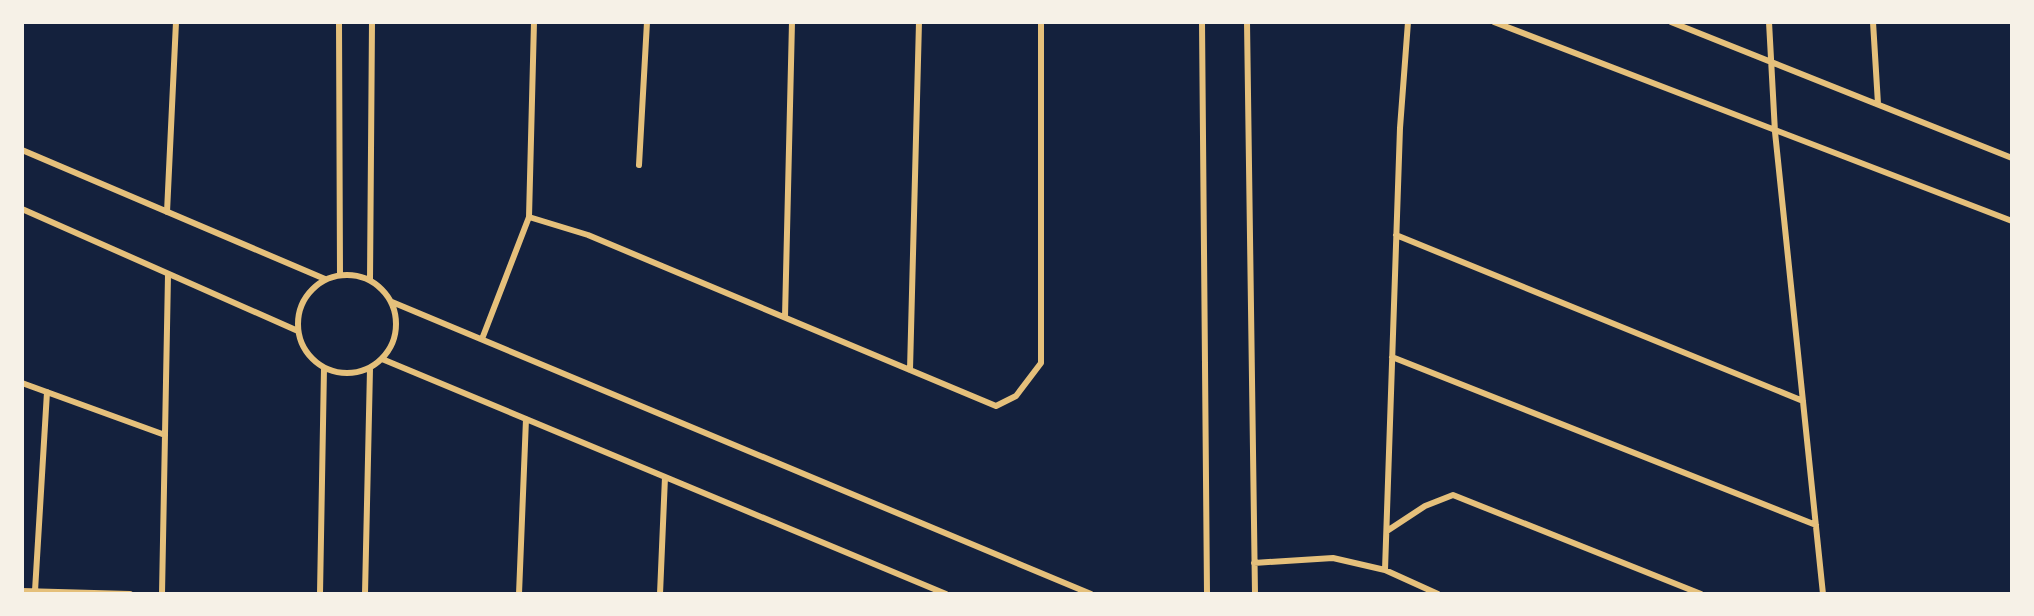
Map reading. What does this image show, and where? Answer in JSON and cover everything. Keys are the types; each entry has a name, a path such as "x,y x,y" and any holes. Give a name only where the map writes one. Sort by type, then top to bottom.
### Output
{"street":[{"path":"168,212 176,22"},
{"path":"339,22 340,275"},
{"path":"370,280 372,22"},
{"path":"482,339 529,217 534,22"},
{"path":"639,165 648,22"},
{"path":"785,317 792,22"},
{"path":"910,370 919,22"},
{"path":"529,217 588,235 996,406 1016,396 1041,363 1041,22"},
{"path":"1202,22 1207,594"},
{"path":"1247,22 1255,594"},
{"path":"1385,570 1400,128 1408,22"},
{"path":"1494,22 1774,132 2012,221"},
{"path":"1671,22 2012,158"},
{"path":"1769,22 1773,62 1774,132 1823,594"},
{"path":"1873,22 1878,104"},
{"path":"22,150 326,279"},
{"path":"22,209 298,331"},
{"path":"1396,235 1803,400"},
{"path":"162,594 168,275"},
{"path":"340,275 356,275 370,280 383,289 392,302 397,317 396,332 391,347 382,359 370,369 354,373 339,373 324,368 312,359 303,346 298,331 303,301 326,279 340,275"},
{"path":"392,302 1091,594"},
{"path":"1392,357 1816,525"},
{"path":"382,359 946,594"},
{"path":"320,594 324,368"},
{"path":"365,594 370,369"},
{"path":"22,382 165,435"},
{"path":"35,591 47,392"},
{"path":"519,594 526,419"},
{"path":"660,594 665,477"},
{"path":"1387,531 1425,506 1453,495 1701,594"},
{"path":"1254,564 1333,558 1385,570 1438,594"},
{"path":"22,591 130,594"}]}
